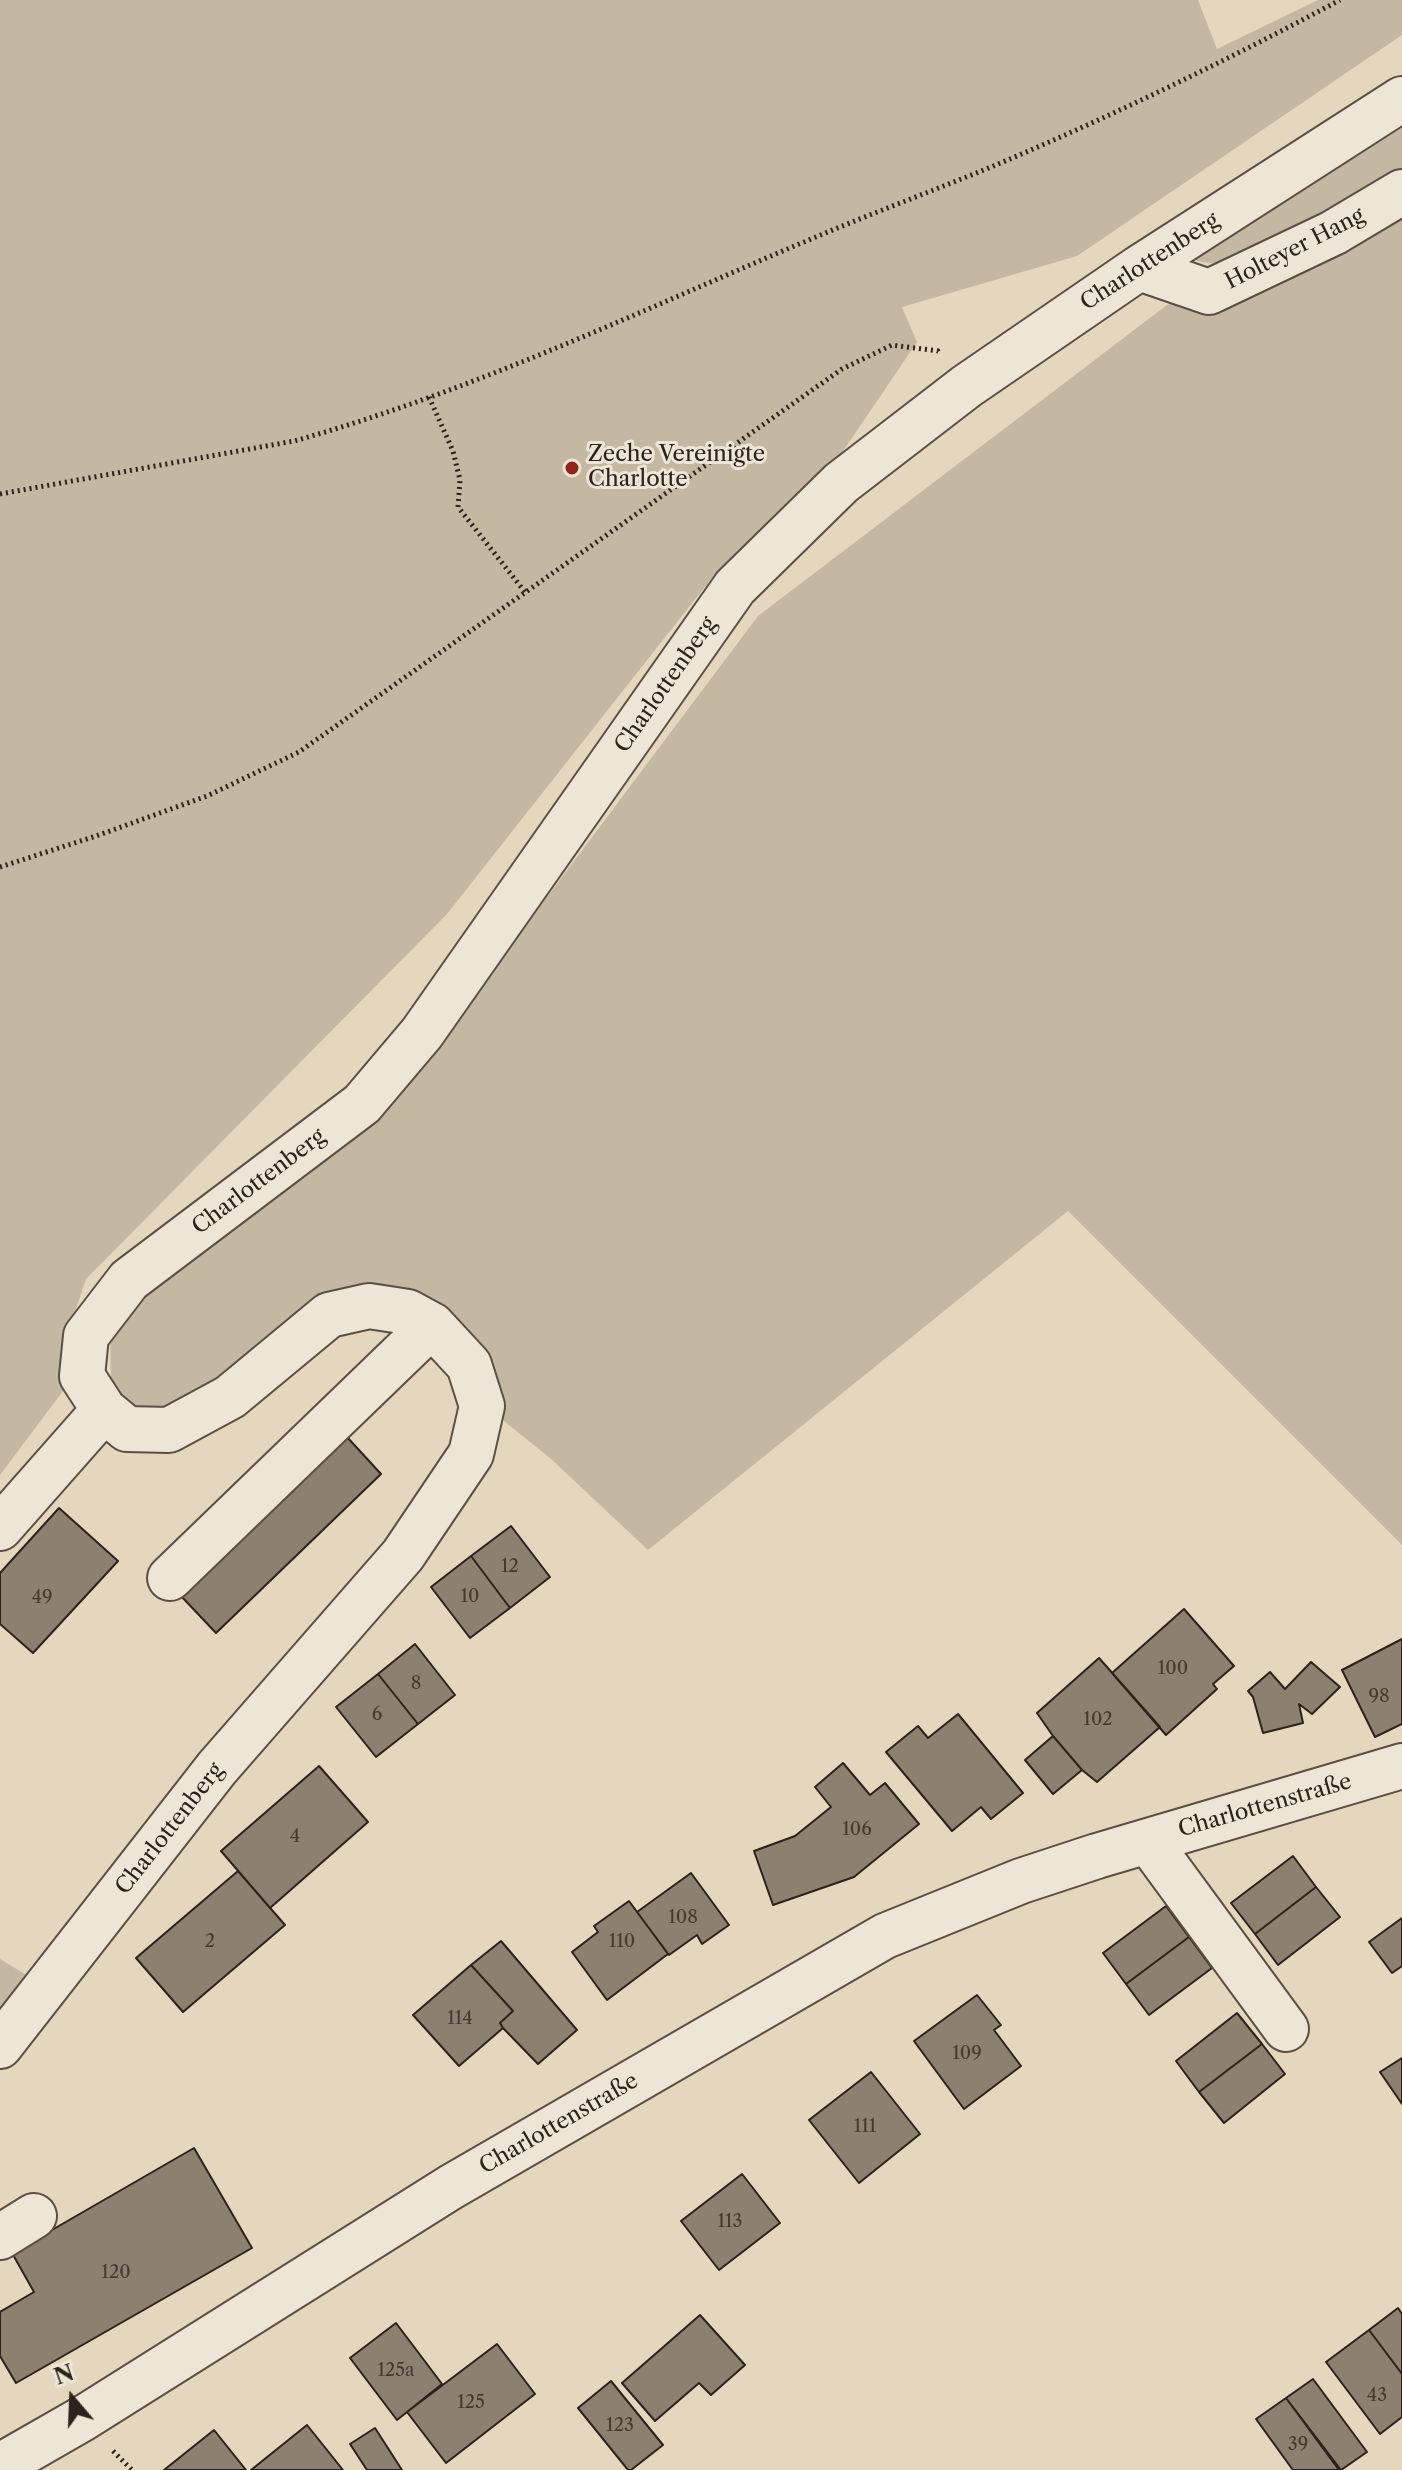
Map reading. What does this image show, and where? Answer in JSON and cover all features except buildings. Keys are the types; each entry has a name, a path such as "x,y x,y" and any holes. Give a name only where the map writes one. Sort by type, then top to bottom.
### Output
{"street":[{"name":"Charlottenberg","path":"0,2046 217,1768 403,1555 471,1454 482,1406 469,1365 432,1325 408,1312 369,1306 329,1315 230,1397 169,1430 127,1429 104,1410 82,1376 86,1336 129,1280 362,1104 422,1033 735,587 841,483 967,386 1139,268 1402,99"},
{"name":"Holteyer Hang","path":"1139,268 1209,292 1333,233 1402,192"},
{"path":"170,1578 432,1325"},
{"path":"0,1528 104,1410"},
{"name":"Charlottenstraße","path":"3,2457 94,2412 464,2179 885,1936 1021,1881 1148,1841 1395,1780"},
{"name":"Charlottenstraße","path":"1148,1841 1286,2029"}],"path":[{"path":"0,494 294,441 429,397 570,342 992,166 1166,89 1340,0"},
{"path":"0,867 207,796 299,752 842,369 892,345 938,351 967,386"},
{"path":"429,397 453,451 460,480 458,507 525,592"}],"shaded area":[{"path":"0,0 1198,0 1217,49 1318,0 1402,0 1402,35 1077,256 902,307 917,342 837,460 711,579 447,914 86,1279 70,1327 72,1379 0,1475"},
{"path":"1402,126 1402,189 1232,267 1192,260"},
{"path":"1402,194 1402,1545 1068,1211 648,1550 550,1458 484,1405 376,1301 170,1415 121,1406 111,1383 110,1321 366,1106 505,953 758,616 1167,305 1209,293"},
{"path":"0,1959 33,1979 0,2024"}],"place":[{"name":"Zeche Vereinigte Charlotte","path":"572,468"}]}
